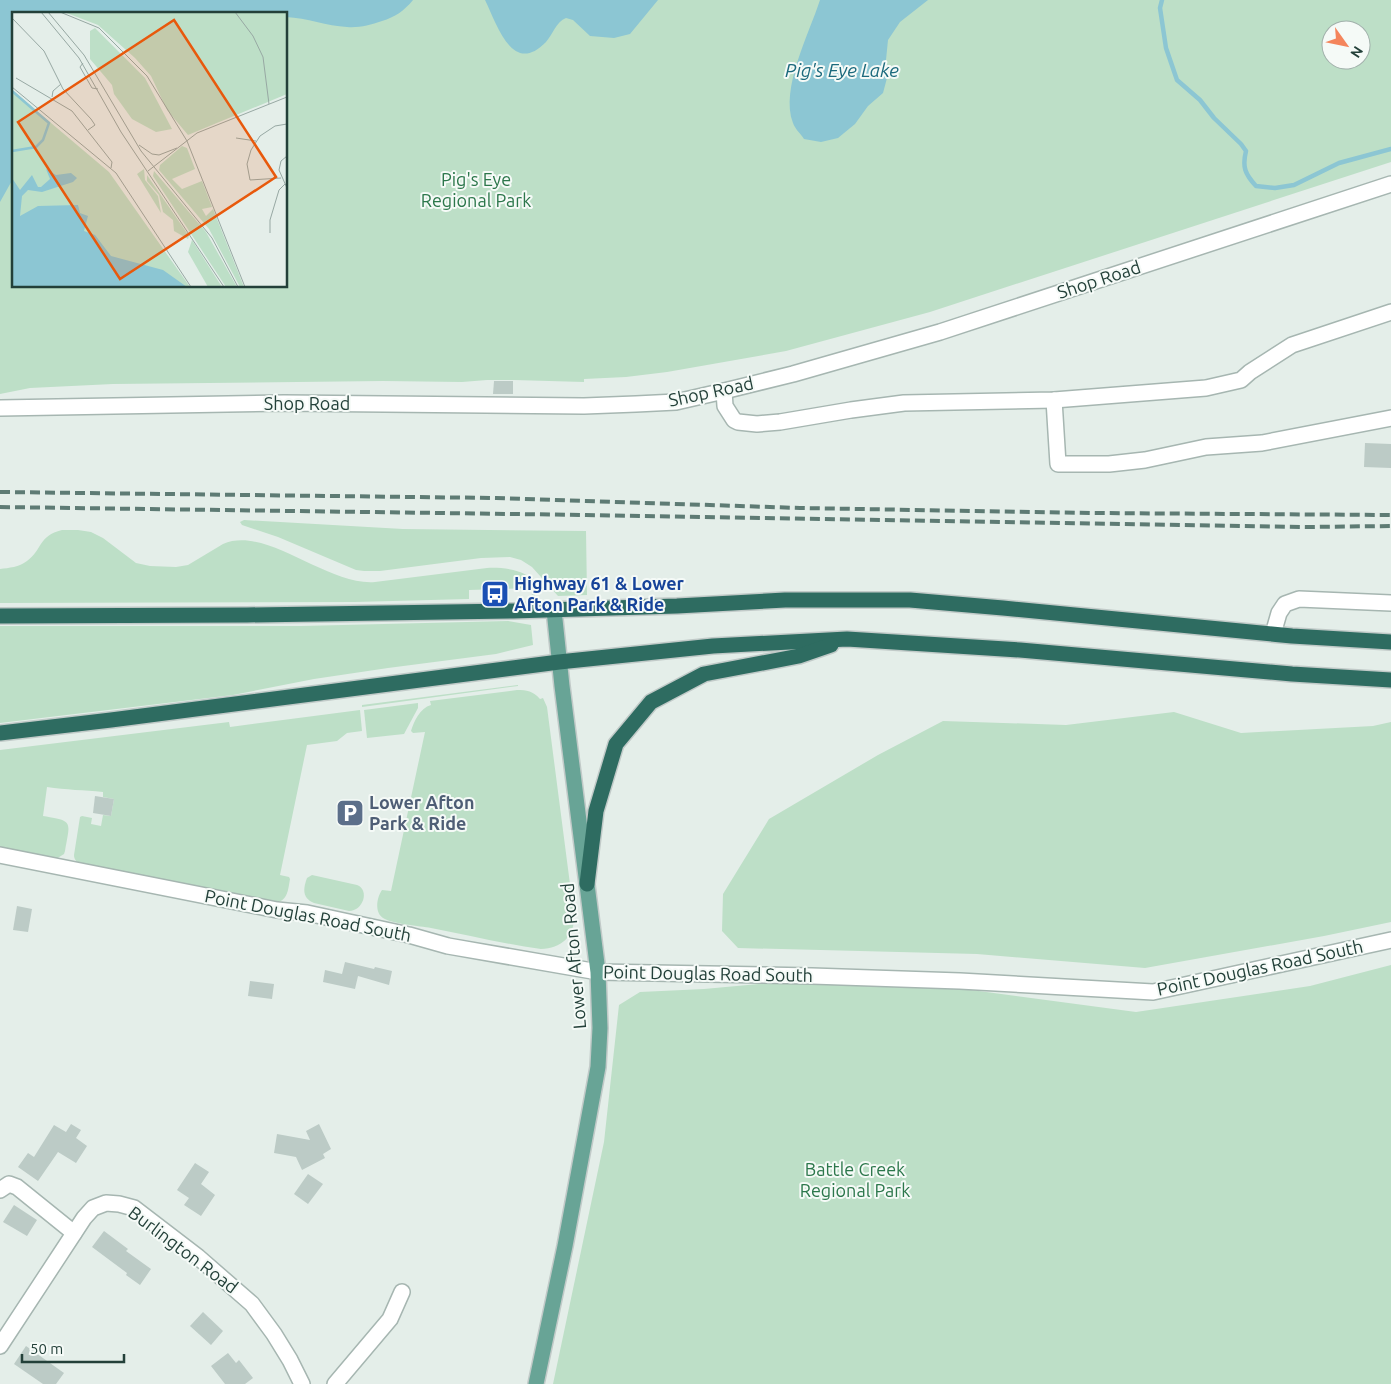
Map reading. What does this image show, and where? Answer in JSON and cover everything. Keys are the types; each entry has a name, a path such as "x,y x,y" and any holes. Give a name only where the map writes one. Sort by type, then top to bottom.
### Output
{"highway":[{"path":"0,616 247,616 554,610 785,600 910,600 1274,634 1391,642"},
{"path":"587,884 596,811 616,744 651,702 704,674 799,656 847,639"},
{"path":"0,732 559,662 713,646 847,639 1020,650 1274,673 1391,680"}],"main road":[{"name":"Lower Afton Road","path":"536,1384 565,1246 598,1068 600,1020 598,972 554,610"}],"street":[{"name":"Shop Road","path":"0,408 284,403 584,406 676,402 875,351 940,332 1391,184"},
{"path":"724,391 725,406 734,420 757,424 904,403 1054,400 1206,388 1241,380 1250,372 1292,345 1391,312"},
{"path":"1054,400 1058,464 1109,464 1146,460 1206,447 1262,443 1391,418"},
{"path":"1274,634 1279,613 1286,604 1299,598 1391,603"},
{"name":"Point Douglas Road South","path":"0,855 276,910 307,913 409,935 448,946 598,972 950,981 1153,992 1391,940"},
{"path":"0,1190 9,1184 17,1187 74,1233"},
{"name":"Burlington Road","path":"0,1346 84,1218 93,1208 106,1203 119,1204 134,1208 198,1257 252,1304 274,1334 302,1384"},
{"path":"335,1384 390,1319 402,1292"}],"green space":[{"name":"Pig's Eye Regional Park","path":"0,0 1391,0 1391,162 930,312 786,351 667,372 626,377 584,379 584,382 487,380 462,382 113,384 30,388 0,394"},
{"path":"244,520 403,529 586,531 587,595 558,596 532,567 521,560 510,557 481,558 380,571 356,570 278,537 242,525 240,522"},
{"path":"62,530 91,532 103,538 136,563 150,566 176,567 188,565 223,544 240,540 258,542 278,549 317,567 356,581 375,582 487,568 503,568 527,575 535,587 535,596 532,596 531,588 469,590 469,599 355,602 0,603 0,569 24,563 45,539"},
{"path":"508,621 531,625 533,645 496,654 314,679 233,695 0,723 0,626 301,626"},
{"path":"518,686 362,707 362,705"},
{"path":"517,690 530,691 540,699 543,698 547,707 574,915 570,935 555,946 541,949 399,923 383,918 378,912 378,900 382,890 391,891 425,732 413,733 411,731 416,719 424,709 431,705 430,701"},
{"path":"418,703 418,708 404,734 367,738 364,710"},
{"path":"360,710 362,731 347,733 337,741 307,745 280,875 289,877 289,887 287,894 280,902 276,903 81,864 75,860 74,855 80,817 92,818 91,824 101,826 103,815 111,816 114,799 103,797 103,792 47,787 43,816 60,819 68,824 64,854 56,859 0,848 0,750 229,722 230,727"},
{"path":"1174,712 1241,733 1373,726 1391,722 1391,922 1145,968 977,954 738,948 722,931 723,894 769,819 878,755 943,721 1066,725"},
{"path":"312,875 357,885 361,888 364,895 361,904 358,908 349,911 310,901 305,896 304,889 307,878"},
{"name":"Battle Creek Regional Park","path":"1391,965 1391,1384 553,1384 604,1142 619,1005 640,992 704,989 859,975 1136,1012 1310,986"}],"water":[{"path":"0,0 413,0 391,18 356,27 288,17 288,12 12,12 12,181 0,202"},
{"path":"485,0 658,0 630,34 614,38 590,36 573,20 566,18 557,25 546,42 534,51 524,54 515,50 507,43"},
{"name":"Pig's Eye Lake","path":"820,0 928,0 900,22 888,40 887,78 883,93 868,106 855,124 838,138 821,142 804,139 794,125 790,109 793,78"}],"building":[{"path":"494,381 513,381 513,394 493,394"},
{"path":"1365,443 1391,444 1391,468 1364,467"},
{"path":"95,796 114,799 111,816 93,813"},
{"path":"17,906 32,909 28,932 13,930"},
{"path":"345,962 392,971 389,985 358,976 355,989 323,982 325,970 342,974"},
{"path":"250,981 274,984 272,999 248,996"},
{"path":"71,1124 81,1130 76,1138 87,1146 76,1163 58,1152 38,1181 18,1167 28,1153 34,1157 54,1125 66,1132"},
{"path":"319,1124 331,1149 323,1154 325,1158 302,1170 296,1157 274,1153 277,1134 310,1140 306,1131"},
{"path":"195,1163 209,1172 201,1184 215,1195 201,1216 184,1205 189,1198 177,1190"},
{"path":"308,1174 323,1184 308,1204 294,1194"},
{"path":"14,1205 37,1220 27,1236 3,1222"},
{"path":"104,1231 128,1249 126,1251 151,1269 140,1285 92,1247"},
{"path":"203,1312 223,1331 211,1345 190,1326"},
{"path":"26,1346 64,1373 56,1384 43,1384 14,1364"},
{"path":"228,1353 236,1363 239,1360 253,1378 245,1384 225,1384 211,1366"}],"waterway":[{"path":"1162,0 1160,8 1166,48 1177,80 1200,100 1214,118 1241,144 1246,151 1245,170 1256,186 1275,188 1294,185 1339,163 1391,149"}],"railway":[{"path":"0,492 496,498 800,508 1092,513 1391,515"},
{"path":"0,507 1305,527 1391,526"}],"place":[{"name":"Highway 61 & Lower Afton Park & Ride","path":"495,594"},
{"name":"Lower Afton Park & Ride","path":"350,813"}]}
